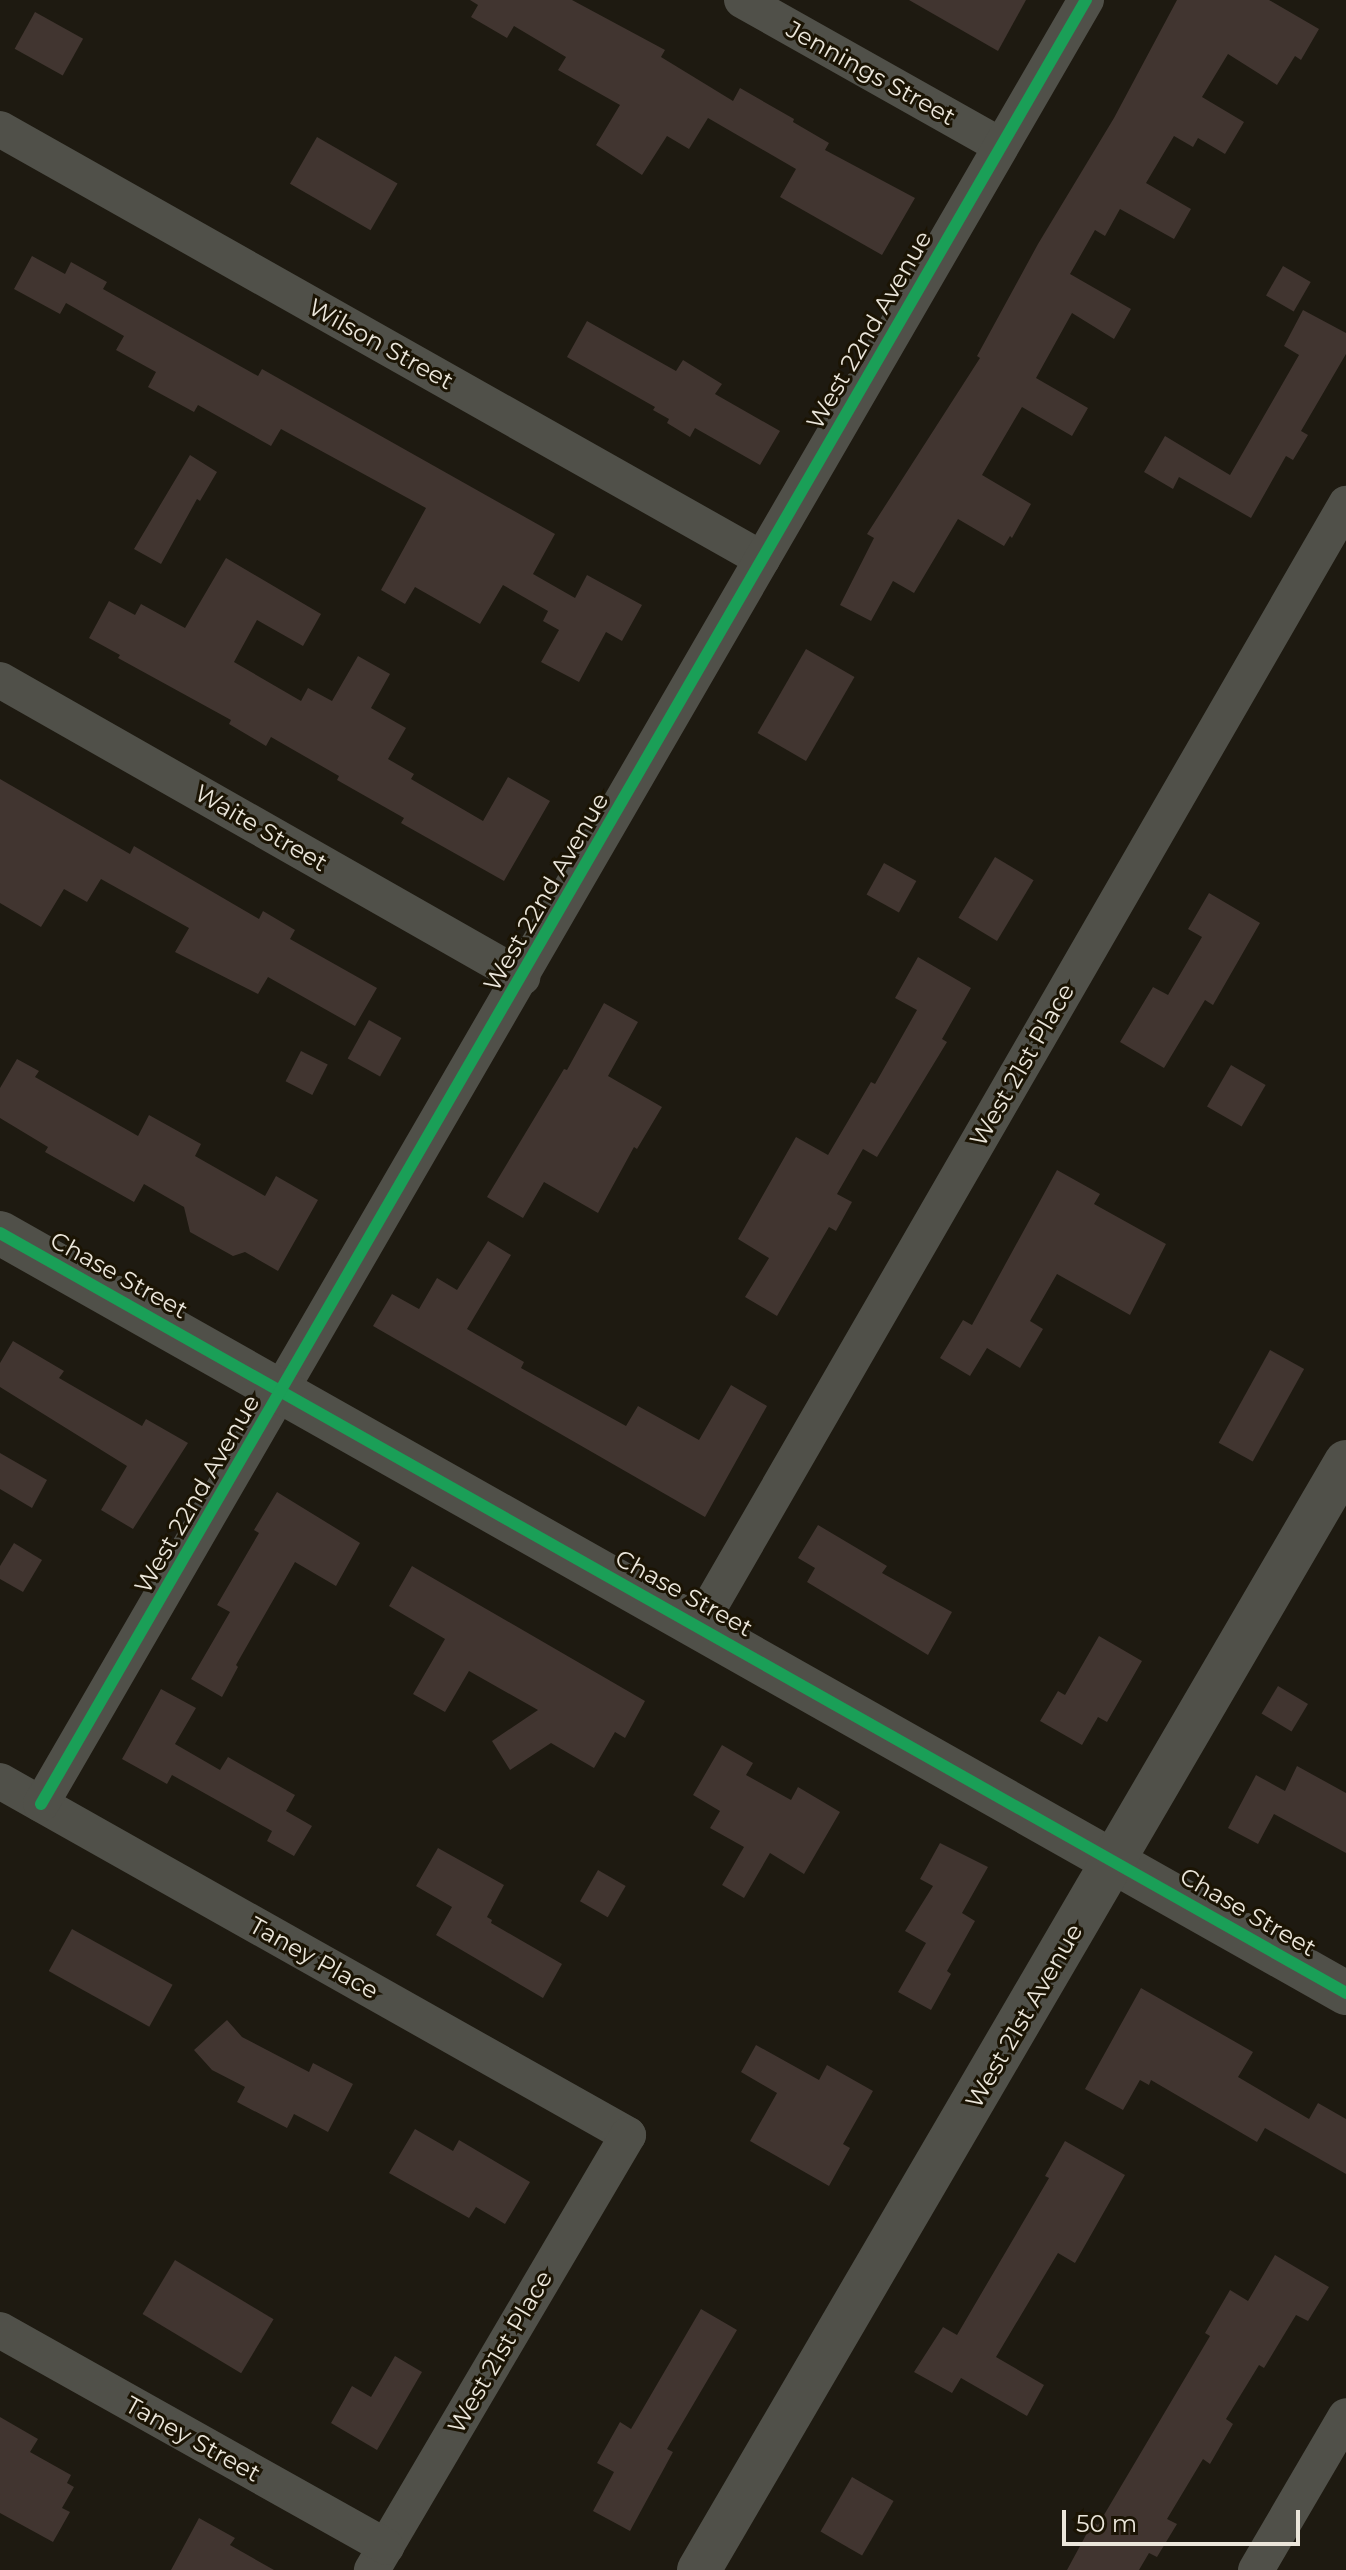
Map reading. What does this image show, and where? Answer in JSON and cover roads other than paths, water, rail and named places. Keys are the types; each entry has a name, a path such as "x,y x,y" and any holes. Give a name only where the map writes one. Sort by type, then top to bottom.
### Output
{"street":[{"name":"Jennings Street","path":"742,0 1001,146"},
{"name":"West 22nd Avenue","path":"41,1804 1086,0"},
{"name":"Wilson Street","path":"0,129 762,559"},
{"name":"West 21st Place","path":"698,1627 1346,504"},
{"name":"Waite Street","path":"0,680 522,977"},
{"name":"Chase Street","path":"0,1233 1346,1993"},
{"name":"West 21st Avenue","path":"699,2570 1346,1462"},
{"name":"Taney Place","path":"0,1781 628,2135"},
{"name":"West 21st Place","path":"379,2559 628,2135"},
{"name":"Taney Street","path":"0,2330 379,2559"},
{"path":"1256,2570 1346,2416"}]}
